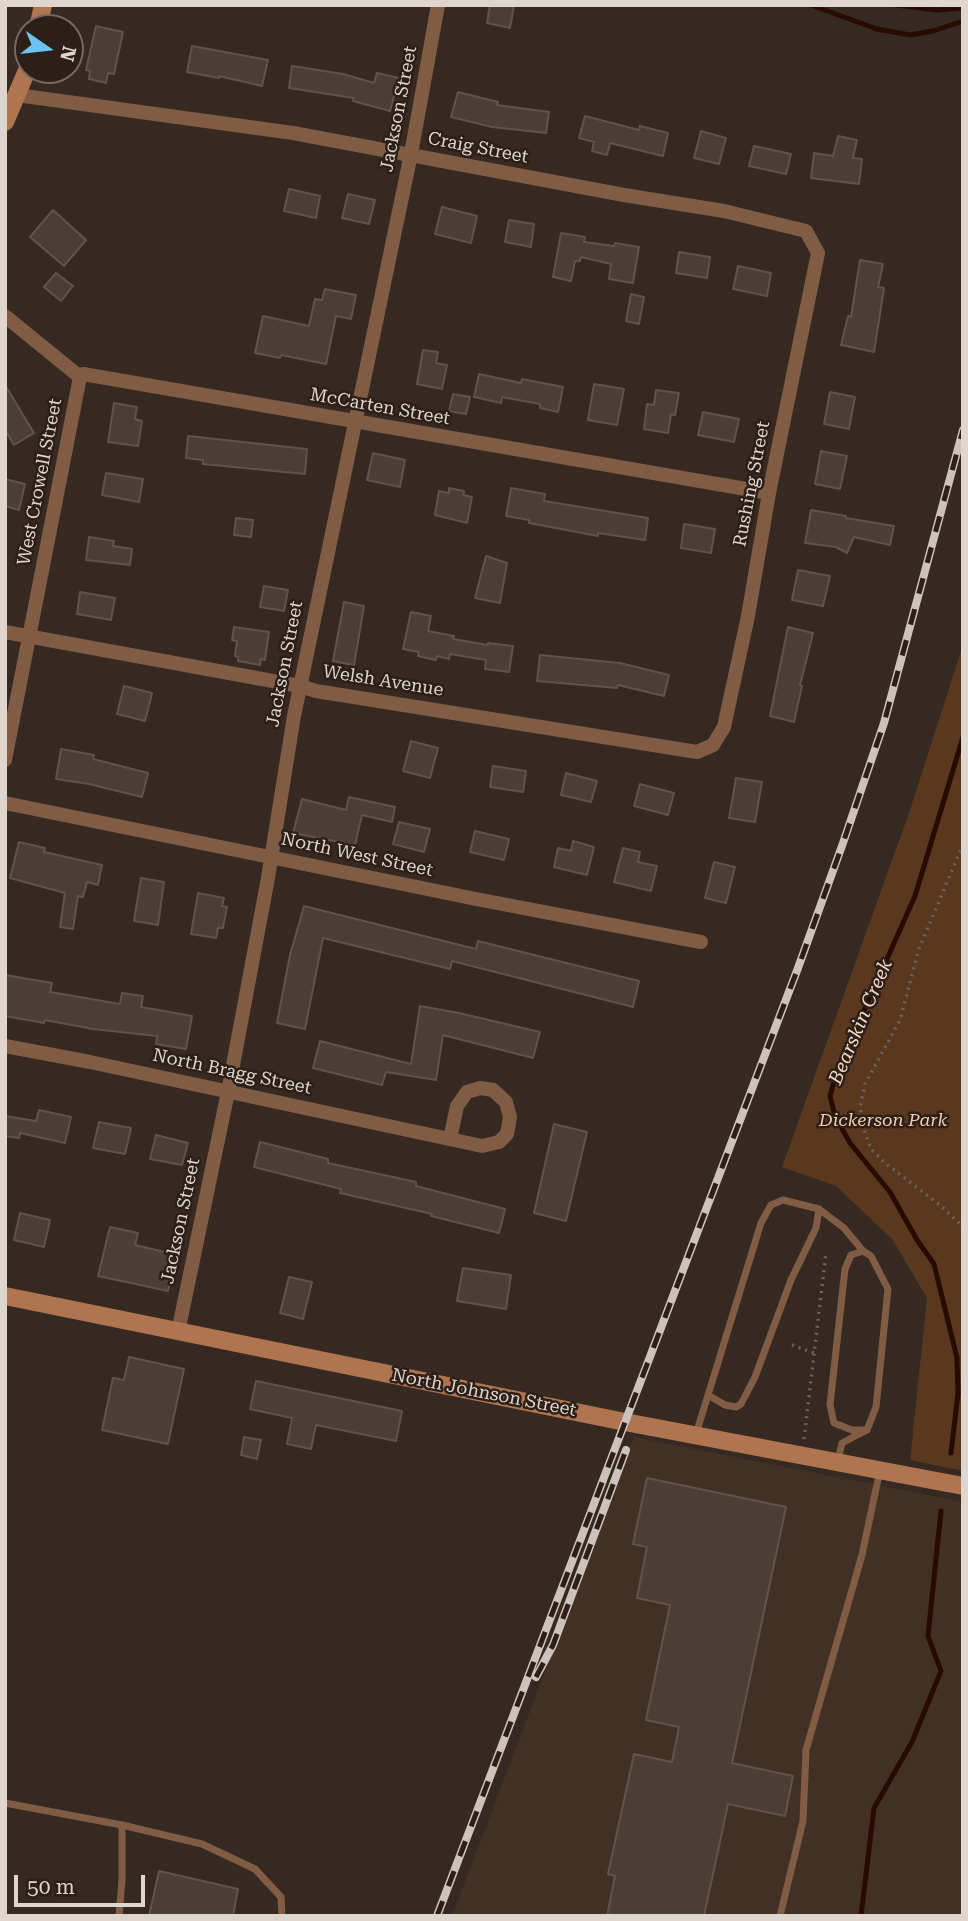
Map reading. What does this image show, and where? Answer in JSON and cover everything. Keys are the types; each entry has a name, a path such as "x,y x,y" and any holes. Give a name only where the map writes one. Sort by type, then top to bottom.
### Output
{"main road":[{"path":"5,122 21,84"},
{"name":"North Johnson Street","path":"5,1296 695,1435 963,1486"}],"street":[{"name":"Jackson Street","path":"178,1332 228,1091 300,686 411,154 438,5"},
{"name":"Craig Street","path":"17,95 293,133 724,211 806,231"},
{"name":"Rushing Street","path":"713,745 724,727 748,615 769,493 818,253 806,231"},
{"path":"5,316 80,377"},
{"name":"McCarten Street","path":"80,377 83,374 769,493"},
{"name":"West Crowell Street","path":"5,760 80,377"},
{"name":"Welsh Avenue","path":"5,632 316,691 696,752 713,745"},
{"name":"North West Street","path":"5,803 701,942"},
{"name":"North Bragg Street","path":"5,1046 482,1146 499,1142 507,1134 510,1117 506,1102 493,1090 480,1088 467,1092 457,1106 450,1139"}],"lane":[{"path":"695,1435 761,1223 771,1205 783,1200 820,1209 844,1228 863,1251 871,1256 888,1289 877,1407 867,1430 842,1444 838,1461"},
{"path":"708,1395 725,1405 736,1407 741,1404 755,1377 791,1280 816,1228 820,1209"},
{"path":"863,1251 851,1255 845,1269 830,1405 834,1423 852,1430 867,1430"},
{"path":"780,1916 803,1821 806,1750 862,1555 880,1470"},
{"path":"5,1803 122,1825 202,1844 255,1869 281,1897 282,1916"},
{"path":"118,1916 122,1880 122,1825"}],"path":[{"path":"963,844 919,949 900,1020 865,1084 860,1107 864,1130 872,1149 885,1163 941,1206 963,1230"},
{"path":"802,1454 826,1253"},
{"path":"792,1345 814,1353"}],"shaded area":[{"path":"634,1437 963,1502 963,1916 452,1916"}],"green space":[{"name":"Dickerson Park","path":"963,645 963,1471 910,1460 927,1298 892,1239 836,1186 782,1167 910,810"}],"building":[{"path":"490,5 514,5 510,28 487,23"},
{"path":"96,26 123,32 114,74 108,73 106,83 89,79 90,71 86,70"},
{"path":"192,46 268,60 262,86 187,72"},
{"path":"292,66 343,74 374,83 377,73 399,78 390,111 353,101 354,98 289,88"},
{"path":"458,92 498,102 497,105 549,112 546,133 492,127 451,117"},
{"path":"585,116 639,130 640,126 668,133 663,156 610,143 607,155 592,151 594,142 579,138"},
{"path":"701,131 726,138 719,164 694,158"},
{"path":"838,136 857,140 853,158 862,159 859,184 811,178 814,153 833,156"},
{"path":"754,146 791,154 786,174 749,166"},
{"path":"289,189 320,196 316,218 284,211"},
{"path":"348,194 375,200 369,224 342,218"},
{"path":"442,207 477,216 471,243 435,234"},
{"path":"53,210 86,240 64,266 30,237"},
{"path":"509,220 534,224 531,247 505,242"},
{"path":"561,233 585,237 584,242 639,247 633,283 609,279 611,264 581,257 580,261 575,261 571,281 553,277"},
{"path":"679,252 710,257 707,278 676,273"},
{"path":"860,260 883,264 878,287 884,288 874,352 841,345 848,316 851,317"},
{"path":"738,266 771,273 767,296 733,289"},
{"path":"56,273 73,286 61,301 44,287"},
{"path":"325,289 356,295 351,319 336,316 326,364 255,353 263,316 309,326 315,299 322,300"},
{"path":"631,294 644,297 639,324 626,321"},
{"path":"423,350 438,352 436,363 447,365 442,389 417,384"},
{"path":"479,374 521,383 522,379 563,387 558,412 540,408 540,404 502,397 501,403 474,397"},
{"path":"594,384 624,389 617,425 588,420"},
{"path":"5,385 34,433 14,445 5,430"},
{"path":"656,390 679,393 675,415 671,414 668,433 644,429 647,404 654,405"},
{"path":"830,392 855,397 849,429 824,424"},
{"path":"453,394 470,397 466,414 449,411"},
{"path":"114,403 137,407 135,419 142,421 138,446 108,442"},
{"path":"703,412 739,419 734,442 698,435"},
{"path":"188,436 307,449 305,474 203,464 203,460 186,458"},
{"path":"821,451 847,456 840,489 815,484"},
{"path":"373,453 405,460 400,487 367,480"},
{"path":"106,473 143,479 139,502 102,495"},
{"path":"5,479 25,484 19,510 5,506"},
{"path":"449,488 464,491 463,495 472,497 467,523 435,515 439,491 449,493"},
{"path":"511,488 545,494 544,501 648,518 645,540 598,533 598,536 506,516"},
{"path":"811,510 894,526 890,545 854,537 847,553 836,547 805,543"},
{"path":"236,518 253,520 251,537 234,535"},
{"path":"684,524 715,529 711,553 681,548"},
{"path":"89,537 114,541 113,546 132,549 130,565 86,560"},
{"path":"486,556 507,563 500,603 475,598"},
{"path":"798,570 830,576 823,606 792,600"},
{"path":"264,586 288,590 284,611 260,607"},
{"path":"80,592 115,598 111,620 77,614"},
{"path":"344,602 364,606 354,665 333,661"},
{"path":"411,612 431,616 428,631 454,636 453,639 513,646 509,672 485,669 486,660 450,654 449,659 437,656 436,660 418,656 419,652 403,649"},
{"path":"234,627 269,632 265,660 261,659 260,665 238,661 235,656 237,641 232,640"},
{"path":"788,627 813,633 794,722 770,716"},
{"path":"540,655 620,663 669,675 664,696 618,685 617,688 537,681"},
{"path":"124,686 152,693 145,721 117,714"},
{"path":"411,741 438,748 430,778 403,771"},
{"path":"61,749 94,755 93,759 148,773 142,797 56,779"},
{"path":"493,766 526,771 523,792 490,787"},
{"path":"566,773 597,781 591,802 561,795"},
{"path":"736,778 762,782 755,822 729,818"},
{"path":"640,784 674,793 668,815 634,806"},
{"path":"349,797 395,807 392,822 362,815 355,845 293,833 302,799 346,810"},
{"path":"399,822 430,829 424,852 393,844"},
{"path":"475,831 509,839 504,860 470,852"},
{"path":"573,841 594,847 587,875 554,867 558,848 571,851"},
{"path":"19,842 45,848 44,852 102,865 98,885 87,882 83,897 78,896 73,929 60,927 65,893 10,878"},
{"path":"623,848 640,852 638,862 657,866 651,891 614,882"},
{"path":"714,862 735,867 726,903 705,898"},
{"path":"141,878 164,882 158,925 134,921"},
{"path":"198,893 224,898 222,906 227,907 223,928 218,928 216,938 191,934"},
{"path":"304,906 476,949 478,941 639,981 633,1007 452,961 450,969 323,938 305,1029 277,1023 290,955"},
{"path":"5,975 52,983 50,992 120,1004 122,993 143,996 141,1007 192,1016 186,1049 156,1044 157,1036 5,1016"},
{"path":"420,1006 540,1032 533,1058 443,1035 436,1080 386,1072 382,1085 313,1068 320,1041 411,1064"},
{"path":"39,1110 71,1117 65,1143 20,1133 19,1138 5,1136 5,1116 36,1121"},
{"path":"99,1122 131,1128 125,1154 93,1148"},
{"path":"554,1124 587,1132 566,1221 534,1213"},
{"path":"156,1135 188,1143 182,1165 150,1159"},
{"path":"260,1142 328,1159 328,1163 416,1182 416,1186 505,1209 499,1233 340,1193 341,1189 254,1167"},
{"path":"20,1213 50,1220 44,1247 14,1240"},
{"path":"110,1227 138,1233 135,1245 177,1255 168,1291 98,1276"},
{"path":"463,1268 511,1275 506,1309 457,1301"},
{"path":"289,1277 312,1282 303,1319 280,1313"},
{"path":"129,1357 184,1369 168,1444 102,1430 113,1378 124,1380"},
{"path":"256,1381 402,1411 396,1441 316,1425 311,1449 287,1444 292,1418 250,1409"},
{"path":"244,1437 261,1440 257,1459 241,1455"},
{"path":"647,1478 786,1507 732,1763 793,1776 785,1816 728,1804 704,1916 607,1916 615,1876 608,1874 634,1754 672,1762 679,1727 646,1720 670,1605 637,1598 647,1547 633,1544"},
{"path":"159,1871 238,1889 233,1916 149,1916"}],"waterway":[{"path":"811,5 877,29 910,35 963,21"},
{"path":"896,5 937,10 963,8"},
{"name":"Bearskin Creek","path":"951,1453 958,1393 957,1358 934,1264 890,1192 850,1143 835,1116 830,1096 837,1071 915,896 963,737"},
{"name":"Bearskin Creek","path":"861,1916 874,1808 912,1742 941,1671 928,1636 941,1511"}],"railway":[{"path":"437,1916 798,968 843,843 884,723 963,430"},
{"path":"536,1677 553,1645 626,1450"}]}
